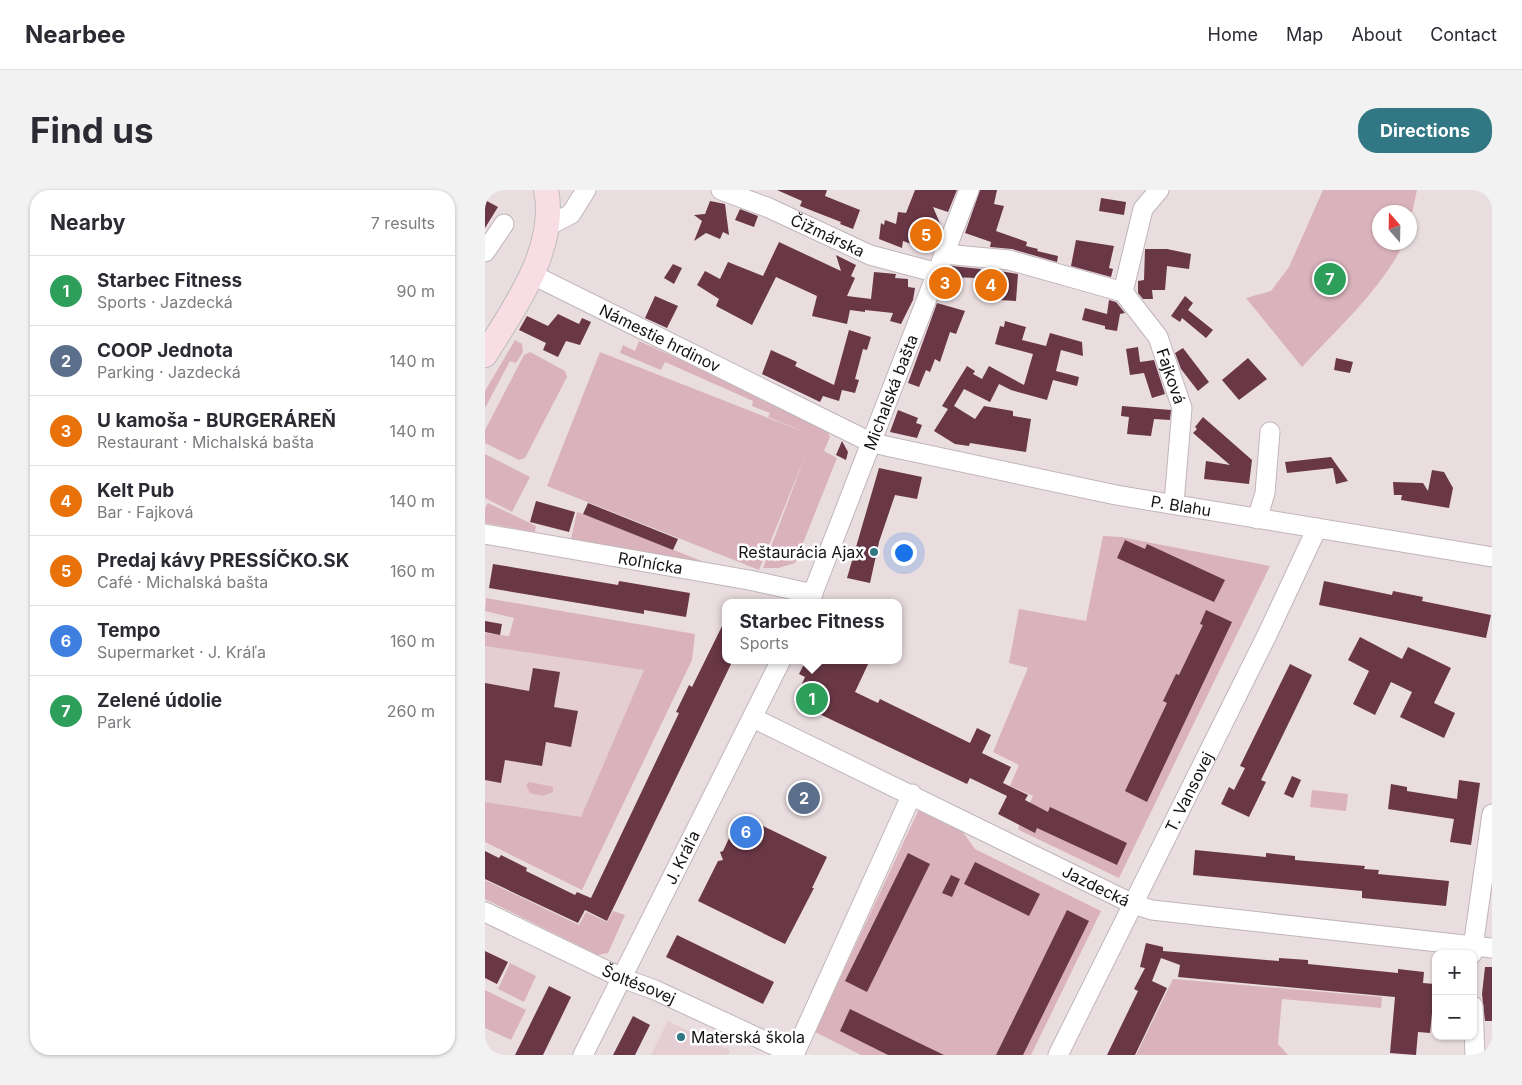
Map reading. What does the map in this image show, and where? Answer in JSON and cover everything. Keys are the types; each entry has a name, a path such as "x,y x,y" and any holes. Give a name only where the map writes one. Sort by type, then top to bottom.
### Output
{"main road":[{"path":"485,354 524,293 548,226 546,190"}],"street":[{"path":"548,226 571,214 586,190"},
{"name":"Čižmárska","path":"721,190 769,208 870,254 938,272"},
{"name":"Michalská bašta","path":"811,599 969,190"},
{"path":"944,254 1009,260 1123,292 1143,209 1159,190"},
{"path":"485,252 504,224"},
{"name":"Námestie hrdinov","path":"531,274 569,289 872,443"},
{"name":"Fajková","path":"1123,292 1158,336 1183,408 1174,503"},
{"path":"1257,519 1265,492 1270,432"},
{"name":"P. Blahu","path":"872,443 1116,495 1174,503 1257,519 1492,557"},
{"name":"T. Vansovej","path":"1058,1055 1263,643 1317,528"},
{"name":"Roľnícka","path":"485,534 749,580 811,599"},
{"name":"J. Kráľa","path":"583,1055 779,664"},
{"name":"Jazdecká","path":"753,718 912,794 1133,904 1153,910 1472,950 1492,948"},
{"name":"Šoltésovej","path":"485,912 622,978 655,990 794,1055 912,794"},
{"path":"1472,950 1492,814"},
{"path":"1474,1040 1475,1055"}],"shaded area":[{"path":"1323,190 1417,190 1414,205 1372,205 1372,250 1400,250 1371,293 1302,367 1246,298 1271,291 1289,267"},
{"path":"515,340 522,344 523,352 516,363 510,361 485,408 485,391"},
{"path":"639,341 824,425 830,437 824,451 837,458 795,563 778,568 763,568 806,454 759,570 547,486 600,352 814,436 768,417 770,413 752,406 753,401 665,362 661,370 620,353 623,345 635,351"},
{"path":"530,352 565,371 567,377 525,458 519,460 485,443 485,430 524,355"},
{"path":"485,454 530,477 512,512 485,498"},
{"path":"488,503 536,526 535,532 485,523 485,508"},
{"path":"577,512 583,514 704,562 571,539"},
{"path":"1103,536 1121,537 1270,566 1119,878 1019,830 1018,828 1033,796 1010,786 1019,765 993,752 1028,668 1009,663 1019,609 1086,621"},
{"path":"486,598 695,634 692,660 582,890 485,842 485,802 581,817 644,670 485,646 485,633 509,636 514,618 485,611"},
{"path":"485,646 644,670 581,818 485,802"},
{"path":"529,782 553,787 553,792 543,796 530,793 526,785"},
{"path":"1312,790 1348,794 1346,811 1310,807"},
{"path":"920,807 957,824 975,849 1101,911 1031,1055 861,1055 815,1032"},
{"path":"485,880 579,925 586,912 607,922 613,911 625,915 608,953 598,955 485,899"},
{"path":"510,963 536,976 524,1002 498,989"},
{"path":"1173,979 1382,997 1381,1008 1282,999 1278,1044 1288,1055 1136,1055"},
{"path":"485,990 526,1010 511,1040 485,1028"},
{"name":"Materská škola","path":"668,1021 730,1050 728,1055 651,1055"}],"building":[{"path":"777,190 827,190 825,196 860,210 853,229 840,224 841,222 800,206 802,201"},
{"path":"915,190 957,190 948,212 933,207 942,228 934,250 931,251 903,241 902,248 879,239 881,223 884,225 885,220 896,224 898,212 906,213"},
{"path":"980,190 997,190 994,204 1004,206 996,231 1027,242 1026,246 1038,249 1037,251 1058,256 1057,262 1012,249 990,247 991,242 965,233"},
{"path":"1101,198 1126,202 1124,215 1099,211"},
{"path":"485,200 498,207 485,228"},
{"path":"710,201 725,204 729,235 723,232 720,239 706,233 694,241 702,221 694,215 705,214"},
{"path":"740,209 758,216 754,227 735,220"},
{"path":"1076,240 1114,246 1109,268 1113,269 1111,277 1071,266"},
{"path":"779,242 841,271 836,255 856,265 851,276 855,278 847,296 871,299 874,272 896,274 895,278 908,279 908,287 915,288 913,300 901,324 890,321 893,313 865,310 865,312 850,310 847,324 812,316 817,296 776,277 752,325 716,306 719,299 697,285 705,271 720,279 728,262 763,276"},
{"path":"1145,249 1167,249 1191,254 1189,269 1167,266 1165,290 1152,290 1153,299 1143,299 1138,293 1138,281 1144,280"},
{"path":"673,264 682,268 674,284 664,278"},
{"path":"952,266 981,269 978,278 948,277"},
{"path":"994,270 1018,274 1016,301 999,300 1002,278 992,278"},
{"path":"655,296 678,306 667,328 645,318"},
{"path":"1185,296 1193,303 1188,310 1213,330 1206,338 1182,318 1180,322 1171,316"},
{"path":"1109,300 1116,302 1125,313 1120,314 1117,331 1105,329 1105,326 1082,320 1085,308 1107,314"},
{"path":"937,303 965,311 956,334 950,332 940,362 935,359 930,372 926,370 919,387 908,383"},
{"path":"558,314 579,324 582,318 591,322 580,345 566,341 558,357 543,350 546,343 519,330 527,316 548,326"},
{"path":"1005,321 1026,327 1022,340 1046,346 1050,333 1082,342 1083,356 1061,350 1056,371 1079,377 1077,386 1053,380 1047,400 1011,390 999,384 990,402 964,389 954,406 975,419 984,406 1013,411 1013,416 1031,419 1026,452 970,443 969,446 955,444 934,431 948,409 942,406 967,366 975,371 973,374 982,379 989,366 1024,385 1033,354 995,344 1000,326 1004,327"},
{"path":"849,330 871,337 867,350 863,349 855,379 859,380 855,393 842,390 839,401 823,396 820,402 762,374 771,350 797,362 795,366 834,385"},
{"path":"1138,347 1140,362 1154,360 1165,394 1152,398 1144,373 1130,375 1126,349"},
{"path":"1183,348 1209,382 1198,391 1181,369 1175,353"},
{"path":"1248,358 1267,379 1239,400 1222,380"},
{"path":"1336,358 1353,362 1350,373 1334,370"},
{"path":"1122,406 1171,410 1170,420 1154,419 1151,436 1127,434 1129,417 1121,416"},
{"path":"898,410 918,418 916,423 922,425 917,438 890,432"},
{"path":"1203,417 1252,460 1249,484 1204,479 1206,461 1230,465 1193,433"},
{"path":"842,441 848,452 846,460 836,455"},
{"path":"1331,457 1348,481 1336,484 1333,468 1287,473 1285,462"},
{"path":"879,468 922,477 917,499 895,495 879,542 870,583 847,578"},
{"path":"1432,470 1444,472 1453,488 1449,508 1401,500 1402,495 1394,495 1393,482 1423,483 1428,491"},
{"path":"536,501 575,512 569,532 530,522"},
{"path":"588,503 678,539 673,550 583,514"},
{"path":"1125,540 1145,549 1147,544 1225,580 1214,602 1117,558"},
{"path":"493,564 618,585 619,581 690,593 686,617 644,610 644,614 489,588"},
{"path":"1324,581 1392,595 1393,591 1423,597 1422,601 1491,615 1486,638 1319,605"},
{"path":"1206,610 1232,622 1147,802 1125,791 1167,703 1163,701 1176,674 1179,675 1203,625 1200,624"},
{"path":"485,621 502,624 500,635 485,632"},
{"path":"722,626 722,664 731,664 607,921 585,910 578,923 485,879 485,851 499,858 501,855 527,868 526,871 575,895 577,892 591,898 679,713 676,712 689,685 692,687"},
{"path":"1360,637 1402,659 1408,647 1451,668 1434,703 1455,713 1444,738 1400,717 1412,692 1391,682 1375,715 1353,704 1369,671 1348,660"},
{"path":"804,664 868,664 855,692 878,703 880,699 970,743 977,728 991,735 982,753 1011,767 1003,783 1028,795 1025,800 1048,812 1050,807 1127,843 1117,865 1037,828 1035,833 998,814 1007,796 970,778 967,784 794,702 805,677 799,674"},
{"path":"1290,664 1312,675 1261,780 1266,782 1249,817 1221,804 1229,787 1234,790 1245,768 1240,766"},
{"path":"533,668 560,672 554,707 578,711 571,747 546,742 542,766 505,760 501,783 485,780 485,683 529,691"},
{"path":"1292,776 1301,780 1293,798 1284,794"},
{"path":"1459,780 1480,783 1471,845 1450,842 1454,819 1388,809 1391,784 1407,787 1407,791 1457,799"},
{"path":"740,815 827,857 812,888 814,888 785,944 698,901 718,861 723,860 720,852 723,851"},
{"path":"1195,850 1266,857 1266,853 1295,856 1295,860 1365,866 1364,869 1379,870 1378,874 1449,881 1446,906 1362,898 1362,891 1193,875"},
{"path":"908,853 930,864 867,992 845,981"},
{"path":"975,862 1040,894 1029,916 964,884"},
{"path":"951,875 960,879 952,897 942,893"},
{"path":"1067,910 1089,921 1023,1055 996,1055"},
{"path":"677,935 774,982 763,1004 666,957"},
{"path":"1146,943 1163,947 1163,951 1279,961 1279,958 1308,960 1308,964 1398,973 1398,969 1424,972 1423,983 1432,984 1430,1033 1418,1032 1416,1055 1390,1053 1395,997 1178,977 1180,965 1161,958 1152,981 1167,988 1135,1055 1107,1055 1138,991 1134,989 1145,968 1140,967"},
{"path":"485,951 508,962 497,984 485,978"},
{"path":"1485,967 1492,967 1492,1021 1485,1021 1482,994"},
{"path":"549,986 571,997 543,1055 515,1055"},
{"path":"850,1009 944,1055 888,1055 840,1031"},
{"path":"633,1016 650,1025 635,1055 613,1055"}],"place":[{"name":"Predaj kávy PRESSÍČKO.SK","path":"926,235"},
{"name":"Zelené údolie","path":"1330,279"},
{"name":"U kamoša - BURGERÁREŇ","path":"945,283"},
{"name":"Kelt Pub","path":"991,285"},
{"name":"Reštaurácia Ajax","path":"874,552"},
{"name":"Starbec Fitness","path":"812,699"},
{"name":"COOP Jednota","path":"804,798"},
{"name":"Tempo","path":"746,832"},
{"name":"Materská škola","path":"681,1037"}]}
